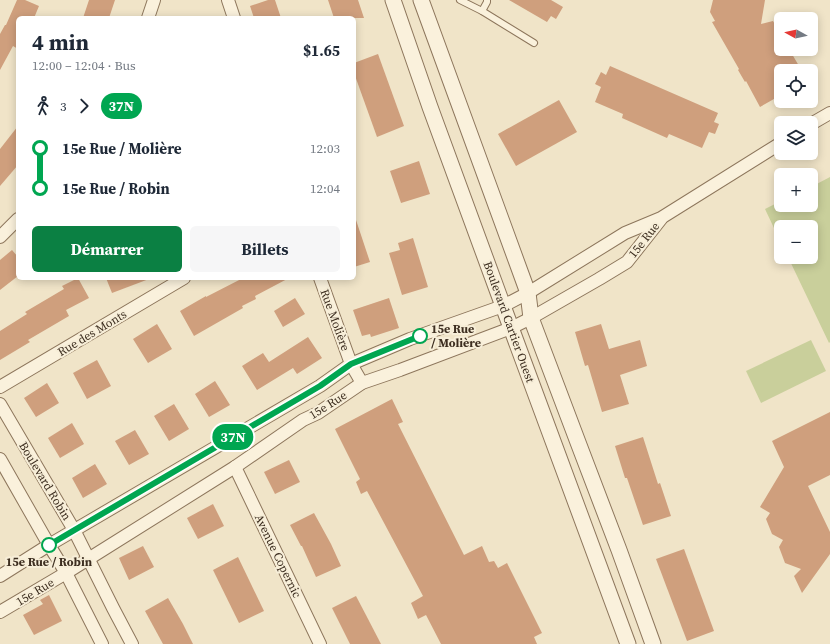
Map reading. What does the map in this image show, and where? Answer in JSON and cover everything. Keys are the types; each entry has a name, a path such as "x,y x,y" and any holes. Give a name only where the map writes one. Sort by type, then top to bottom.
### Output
{"street":[{"path":"149,16 154,0"},
{"path":"228,0 233,16"},
{"name":"Boulevard Cartier Ouest","path":"393,0 511,328 628,644"},
{"name":"Boulevard Cartier Ouest","path":"421,0 528,293 531,318 620,550 653,644"},
{"path":"818,120 830,112"},
{"name":"15e Rue","path":"0,576 74,530 320,386 351,364 410,339 503,306 528,293 626,233 661,218 774,147"},
{"name":"15e Rue","path":"0,612 66,573 235,467 303,420 318,413 362,383 511,328 599,279 627,262 661,218"},
{"path":"0,237 16,221"},
{"name":"Rue des Monts","path":"0,387 166,283 177,280"},
{"name":"Rue Molière","path":"321,280 351,364 362,383"},
{"name":"Boulevard Robin","path":"0,404 74,530 132,644"},
{"path":"0,458 66,573 102,644"},
{"name":"Avenue Copernic","path":"235,467 320,644"}],"lane":[{"path":"460,0 482,11 534,43"},
{"path":"482,11 487,0"}],"green space":[{"path":"830,177 829,343 791,264 818,264 818,220 774,220 774,228 765,209 774,204 774,212 818,212 818,183"},
{"path":"811,340 826,371 761,403 746,371"}],"building":[{"path":"17,0 25,0 39,6 35,16 16,16 16,48 13,46 0,70 0,34 6,25"},
{"path":"89,0 115,0 110,16 84,16"},
{"path":"268,0 275,0 280,16 253,16 250,6"},
{"path":"328,0 358,0 364,18 356,18 356,16 333,16"},
{"path":"509,0 551,0 563,7 556,19 551,16 547,22"},
{"path":"713,0 765,0 761,24 773,21 774,23 774,56 793,56 798,64 774,64 774,99 760,107 712,22 715,21 710,12"},
{"path":"378,54 404,126 377,137 356,79 356,62"},
{"path":"610,66 718,113 714,122 719,124 715,134 709,132 702,148 669,134 667,138 622,118 623,114 595,102 601,87 595,84 601,72 606,75"},
{"path":"559,100 577,132 516,166 498,134"},
{"path":"16,129 16,167 0,186 0,149"},
{"path":"419,161 430,194 401,203 390,171"},
{"path":"356,220 370,262 356,266"},
{"path":"413,238 428,287 402,295 389,253 400,250 398,243"},
{"path":"12,250 16,255 16,278 0,290 0,260"},
{"path":"74,280 79,280 89,298 66,310 69,316 28,340 30,342 0,360 0,331 27,314 25,312 64,289 62,286"},
{"path":"107,280 146,280 112,293"},
{"path":"239,280 285,280 255,296 256,299 242,306 243,308 194,336 180,311"},
{"path":"295,298 305,314 283,327 274,311"},
{"path":"389,298 399,328 371,337 370,334 362,336 353,310"},
{"path":"157,324 172,349 148,363 133,339"},
{"path":"601,324 609,349 640,340 647,366 620,375 629,404 602,412 588,365 585,366 575,332"},
{"path":"308,337 322,358 297,374 293,368 257,390 242,366 263,353 269,362"},
{"path":"97,360 111,386 87,399 73,373"},
{"path":"215,381 230,405 209,417 195,394"},
{"path":"47,383 59,403 36,417 24,398"},
{"path":"392,399 403,422 398,424 464,555 482,546 489,562 494,561 498,568 507,563 542,633 534,637 537,644 441,644 426,615 418,619 411,603 423,596 367,491 361,494 356,482 360,479 335,429"},
{"path":"174,404 189,429 169,441 154,416"},
{"path":"830,412 830,475 808,486 830,532 830,554 802,593 794,576 801,569 785,563 779,547 783,540 772,534 766,519 770,513 760,507 784,467 772,441"},
{"path":"72,423 84,444 60,458 48,438"},
{"path":"135,430 149,454 129,465 115,441"},
{"path":"643,437 658,484 660,483 671,516 643,525 627,478 625,478 615,446"},
{"path":"289,460 300,482 275,494 264,472"},
{"path":"95,464 107,484 83,498 72,478"},
{"path":"213,504 224,526 198,539 187,518"},
{"path":"314,513 341,566 316,577 302,546 290,525"},
{"path":"143,546 154,567 129,580 119,558"},
{"path":"684,549 714,631 687,641 656,559"},
{"path":"238,557 264,611 239,623 213,570"},
{"path":"49,595 62,621 34,635 23,615 43,604 40,600"},
{"path":"356,596 381,644 350,644 332,608"},
{"path":"168,598 193,644 163,644 145,611"}],"bus line":[{"name":"37N","path":"49,545 320,386 351,364 420,336"}],"place":[{"name":"15e Rue / Molière","path":"420,336"},
{"name":"15e Rue / Robin","path":"49,545"}]}
